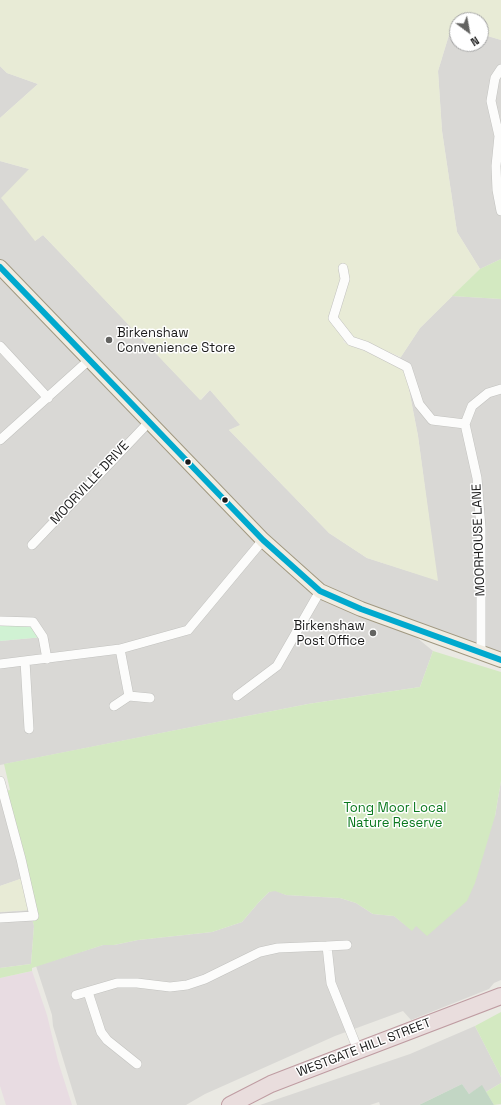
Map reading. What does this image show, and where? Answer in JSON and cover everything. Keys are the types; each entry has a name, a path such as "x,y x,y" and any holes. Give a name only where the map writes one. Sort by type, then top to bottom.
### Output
{"highway":[{"name":"WESTGATE HILL STREET","path":"230,1105 271,1084 501,996"}],"main road":[{"path":"0,267 263,540 320,591 361,609 501,660"}],"street":[{"path":"501,69 495,78 491,101 499,136 497,190 501,211"},
{"path":"343,268 346,278 333,318 351,341 366,346 407,367 419,404 432,420 464,424 472,406 488,393 501,389"},
{"path":"0,346 48,398"},
{"path":"0,440 90,360"},
{"name":"MOORVILLE DRIVE","path":"32,545 114,457 149,422"},
{"name":"MOORHOUSE LANE","path":"464,424 477,478 481,528 481,653"},
{"path":"0,664 120,649 188,630 263,540"},
{"path":"237,696 277,666 320,591"},
{"path":"0,620 33,622 43,637 47,658"},
{"path":"120,649 129,696"},
{"path":"25,661 29,729"},
{"path":"114,706 129,696 150,698"},
{"path":"0,781 21,859 34,916 0,918"},
{"path":"76,995 123,983 170,987 187,985 205,979 250,956 265,951 278,948 347,945"},
{"path":"327,946 331,983 358,1050"},
{"path":"88,992 101,1032 107,1040 137,1064"}],"shaded area":[{"path":"449,35 449,52 489,52 489,36 501,40 501,259 480,269 457,232 442,131 438,71"},
{"path":"0,66 7,73 38,84 0,118"},
{"path":"0,161 29,169 35,241 43,235 201,400 210,390 241,425 229,430 329,533 367,558 437,580 418,436 406,374 396,364 420,328 452,296 501,299 501,660 399,623 433,651 420,687 308,704 0,765 0,641 43,637 0,621"},
{"path":"501,781 501,980 494,983 489,989 411,1020 403,1011 335,1036 205,1094 186,1105 77,1105 53,1026 52,1015 36,966 103,945 114,945 138,940 212,932 242,922 269,892 275,890 286,895 340,898 356,903 373,914 394,916 412,930 495,816"},
{"path":"0,797 23,878 0,886"},
{"path":"30,910 34,926 31,964 0,968 0,912"},
{"path":"32,971 47,1015 58,1061 72,1105 6,1105 0,1086 0,978"},
{"path":"475,1026 501,1077 501,1083 486,1092 482,1086 469,1094 462,1084 419,1105 380,1105 379,1102 370,1105 260,1105 410,1054"}],"green space":[{"path":"0,0 501,0 501,40 489,36 489,12 449,12 449,35 438,71 442,131 457,232 480,269 420,328 401,357 354,338 349,332 343,342 396,364 406,374 418,436 438,581 367,558 329,533 229,430 240,425 210,390 200,400 43,235 35,241 1,198 29,169 0,161 0,118 38,84 7,73 0,66"},
{"path":"501,259 501,299 452,296 480,269"},
{"path":"0,621 33,622 43,637 0,641"},
{"name":"Tong Moor Local Nature Reserve","path":"433,651 501,672 501,781 495,816 475,883 467,901 427,936 416,926 412,931 394,916 373,914 356,903 340,898 286,895 275,891 269,892 242,922 212,932 138,940 114,945 103,945 32,968 32,971 0,978 0,968 31,964 34,926 0,792 10,790 4,764 308,704 420,687"},
{"path":"23,878 30,910 0,912 0,886"},
{"path":"501,1012 501,1077 475,1026"},
{"path":"501,1083 501,1104 494,1105 486,1092"},
{"path":"462,1084 469,1094 482,1085 494,1105 419,1105"}],"transit line":[{"path":"0,267 263,540 320,591 361,609 501,660"}],"place":[{"name":"Birkenshaw Convenience Store","path":"109,340"},
{"name":"Birkenshaw Post Office","path":"373,633"}]}
